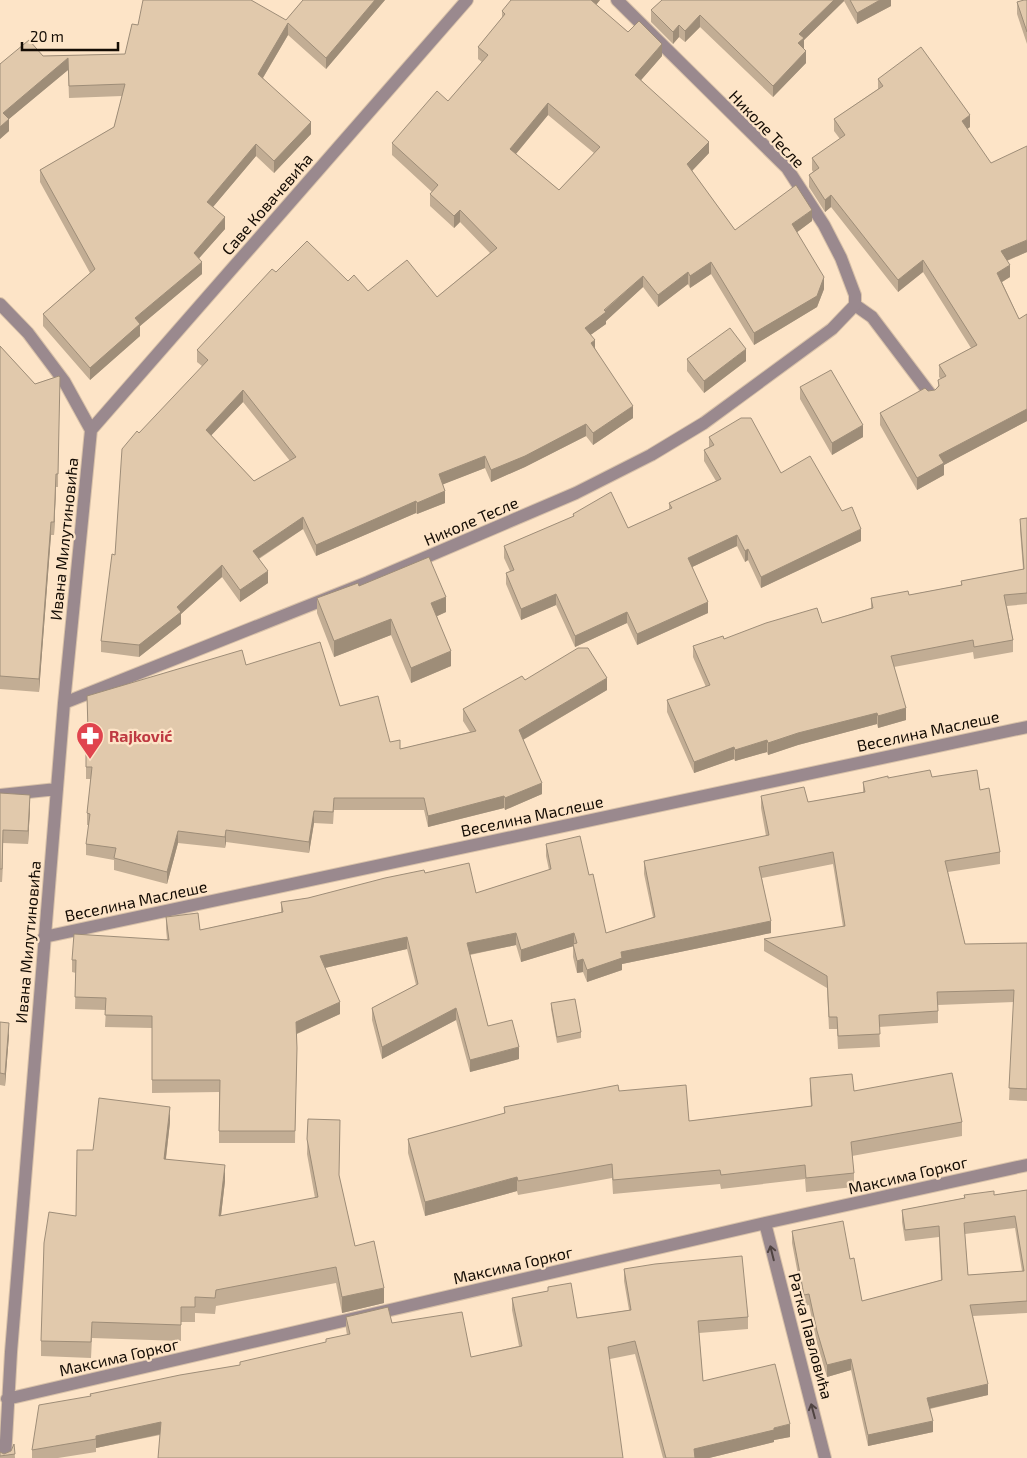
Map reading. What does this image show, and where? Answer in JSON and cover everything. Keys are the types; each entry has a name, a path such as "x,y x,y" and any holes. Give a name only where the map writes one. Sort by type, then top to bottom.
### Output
{"street":[{"name":"Саве Ковачевића","path":"91,430 467,0"},
{"name":"Николе Тесле","path":"64,703 368,582 576,493 651,455 704,423 832,329 855,305 855,295 841,258 824,225 787,168 617,0"},
{"path":"0,304 28,333 64,381 91,430"},
{"path":"855,305 872,317 931,395"},
{"name":"Ивана Милутиновића","path":"5,1458 44,937 64,703 91,430"},
{"name":"Веселина Маслеше","path":"44,937 1027,726"},
{"path":"0,795 57,789"},
{"name":"Максима Горког","path":"8,1399 765,1223 1027,1165"},
{"name":"Ратка Павловића","path":"765,1223 825,1458"}],"building":[{"path":"143,0 251,0 286,20 303,0 375,0 326,58 288,23 258,74 311,122 274,161 256,144 207,202 225,217 194,253 202,262 135,318 140,324 90,368 43,314 95,269 40,170 114,127 125,84 69,86 68,58 3,113 9,119 0,127 0,64 29,40 43,56 125,54 132,24 138,25"},
{"path":"511,0 591,0 628,32 639,21 662,44 635,75 709,142 687,164 735,230 796,185 812,210 792,224 824,277 817,296 754,333 711,262 690,276 688,272 658,295 643,276 604,310 606,312 585,328 595,340 591,343 633,406 593,433 586,424 525,456 491,470 485,456 439,474 445,491 417,503 416,501 316,545 303,517 253,551 268,571 240,590 222,565 177,607 181,612 139,645 101,641 112,554 115,555 122,449 137,431 139,433 208,360 197,350 272,269 276,272 307,241 348,281 354,275 368,291 407,260 437,297 497,248 460,210 454,216 430,194 438,185 392,143 437,91 448,101 488,55 478,47 505,14 502,11","holes":["548,103 600,147 559,190 510,149","243,390 296,457 254,481 206,430"]},
{"path":"662,0 834,0 799,34 804,38 798,43 806,51 773,86 700,15 685,31 679,25 673,32 651,10"},
{"path":"850,0 880,0 857,13"},
{"path":"1027,0 1027,32 1017,2"},
{"path":"921,47 970,115 962,121 991,163 1027,146 1027,240 1001,251 1010,265 997,273 1019,319 1027,314 1027,409 939,455 944,463 917,478 880,413 925,388 928,391 935,390 939,386 938,380 946,376 939,365 977,345 923,260 898,280 831,195 825,200 809,175 819,168 812,158 845,135 834,119 883,86 878,79"},
{"path":"730,328 746,349 704,381 687,359"},
{"path":"0,346 35,384 60,377 58,474 56,474 54,522 51,522 39,679 0,676"},
{"path":"831,370 863,425 832,443 800,387"},
{"path":"741,418 751,418 781,473 810,456 842,511 852,507 861,529 761,577 748,549 745,551 737,535 688,558 708,602 637,634 627,612 575,636 556,594 521,609 506,573 514,570 504,546 574,516 573,514 611,492 628,528 672,508 669,503 721,479 704,450 714,445 709,437"},
{"path":"1027,518 1027,593 1004,595 1013,640 974,647 973,640 891,656 906,708 878,716 877,713 798,733 768,743 767,740 735,750 734,747 694,762 667,700 710,685 693,646 723,636 724,639 766,623 817,608 822,623 873,608 871,598 908,591 909,595 962,585 961,581 1024,569 1020,519"},
{"path":"429,557 446,597 431,603 451,651 411,668 391,619 334,641 317,598 358,583 359,586"},
{"path":"320,642 340,706 378,696 390,742 400,740 400,749 476,731 463,709 522,676 525,680 578,648 588,648 607,678 519,730 542,783 505,798 504,796 428,816 424,798 334,798 333,812 314,811 309,842 226,830 225,837 178,831 167,872 114,858 116,848 86,844 90,814 87,813 92,767 86,767 87,696 242,650 246,665"},
{"path":"930,770 932,777 977,770 980,790 989,788 1000,852 945,861 965,944 1027,943 1027,1089 1009,1088 1014,990 937,992 938,1011 879,1015 880,1034 838,1036 837,1017 829,1017 827,976 764,939 845,926 833,852 759,867 771,921 621,952 622,958 587,970 583,959 577,961 573,944 577,943 574,933 521,950 516,933 467,943 488,1026 512,1020 519,1047 470,1060 456,1008 382,1047 372,1008 418,984 407,937 320,956 340,1002 296,1022 295,1131 219,1131 220,1080 152,1080 152,1016 105,1015 106,998 75,997 76,960 72,960 74,934 169,940 166,917 198,913 200,930 283,912 281,902 308,898 385,878 424,870 425,873 469,863 476,893 551,869 546,844 580,836 589,875 593,874 606,933 655,917 644,861 769,835 761,796 804,787 808,802 865,792 863,782"},
{"path":"0,793 30,795 28,831 3,830 2,869 0,869"},
{"path":"575,999 581,1032 557,1037 551,1003"},
{"path":"0,1022 9,1023 5,1074 0,1073"},
{"path":"952,1073 962,1122 851,1142 854,1173 806,1178 805,1165 721,1175 720,1170 613,1180 612,1164 518,1181 517,1177 425,1202 408,1139 505,1113 504,1107 618,1085 619,1091 686,1085 689,1121 812,1106 810,1078 852,1074 854,1091"},
{"path":"99,1098 170,1107 164,1159 225,1165 219,1216 318,1197 307,1139 308,1119 340,1120 339,1175 355,1246 374,1241 384,1288 342,1297 336,1267 216,1290 215,1298 195,1297 195,1307 181,1307 181,1325 92,1322 91,1342 41,1341 44,1243 49,1212 76,1216 77,1150 93,1150"},
{"path":"1027,1190 1027,1301 970,1305 988,1384 927,1398 933,1421 868,1435 851,1359 827,1365 809,1294 804,1295 792,1231 843,1221 850,1259 854,1258 862,1301 942,1280 939,1226 905,1230 902,1210 965,1198 964,1195 994,1191 994,1195","holes":["1015,1216 1024,1271 968,1275 964,1223"]},
{"path":"742,1256 748,1317 698,1321 703,1381 775,1364 790,1424 774,1428 774,1430 694,1449 695,1458 666,1458 635,1341 608,1347 623,1458 158,1458 161,1422 96,1436 96,1439 32,1450 39,1405 91,1396 90,1394 180,1375 240,1365 240,1362 326,1342 326,1339 350,1334 346,1317 388,1307 392,1323 462,1312 471,1357 522,1346 512,1298 548,1291 548,1287 571,1283 577,1318 631,1310 624,1269 655,1264"},
{"path":"14,1444 15,1454 0,1456 0,1452 4,1454 11,1451"}],"place":[{"name":"Rajković","path":"90,760"}]}
